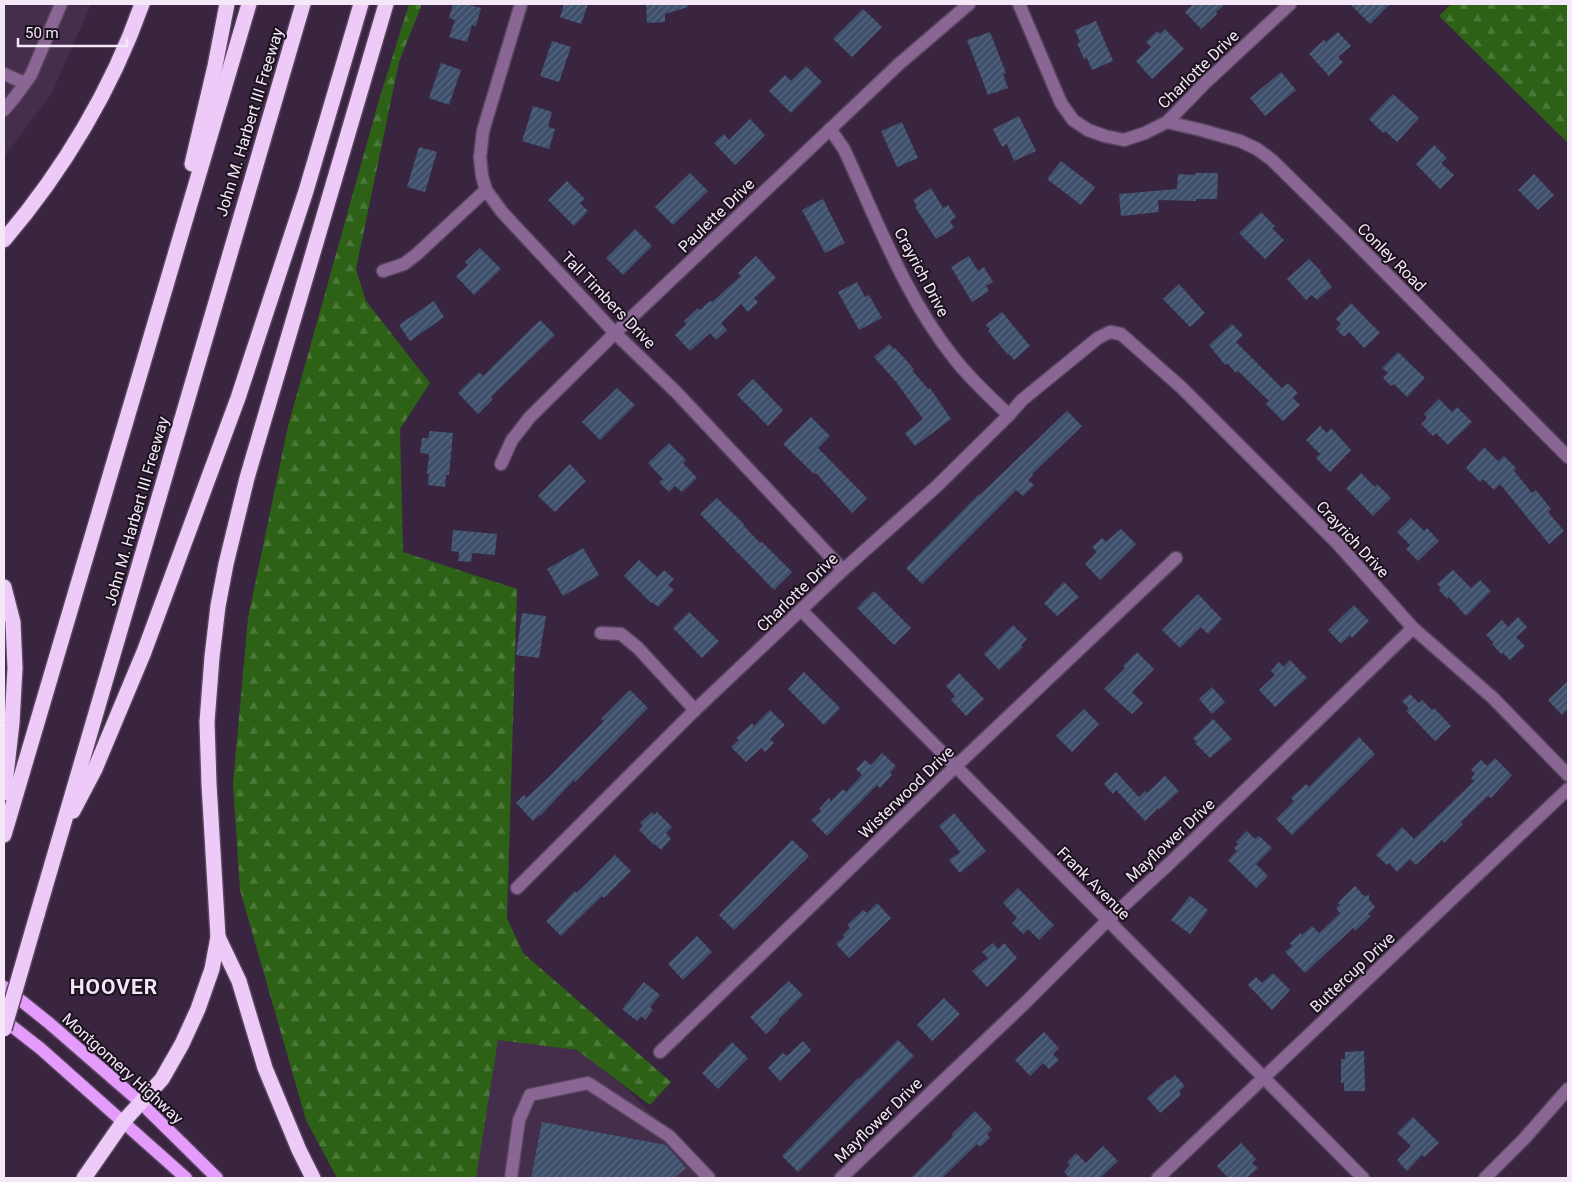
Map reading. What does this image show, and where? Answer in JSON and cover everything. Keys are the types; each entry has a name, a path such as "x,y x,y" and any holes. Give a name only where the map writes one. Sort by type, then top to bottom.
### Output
{"highway":[{"path":"4,240 35,201 84,129 115,69 142,4"},
{"path":"152,334 215,66 227,4"},
{"name":"John M. Harbert III Freeway","path":"4,835 249,4"},
{"name":"John M. Harbert III Freeway","path":"4,1029 57,841 303,4"},
{"path":"57,841 95,769 144,652 238,398 306,191 361,4"},
{"path":"84,1178 122,1122 162,1079 182,1044 212,969 218,937 207,722 218,606 247,478 386,4"},
{"path":"4,588 13,622 15,668 12,723 4,793"},
{"path":"218,937 239,981 265,1068 299,1150 313,1178"}],"main road":[{"name":"Montgomery Highway","path":"4,987 140,1102 216,1178"},
{"path":"4,1020 41,1049 186,1178"}],"street":[{"path":"4,110 31,75 62,4"},
{"name":"Tall Timbers Drive","path":"521,4 483,131 480,157 486,190 502,212 615,333 677,393 843,570"},
{"name":"Paulette Drive","path":"500,464 512,440 530,417 615,333 830,128 969,4"},
{"name":"Charlotte Drive","path":"1018,4 1061,103 1073,120 1088,130 1124,140 1145,134 1167,122 1206,82 1290,4"},
{"path":"4,74 25,83"},
{"name":"Conley Road","path":"1167,122 1240,141 1257,149 1272,160 1568,457"},
{"name":"Crayrich Drive","path":"830,128 844,149 904,280 929,322 958,363 975,383 1009,415"},
{"path":"383,271 404,264 417,254 486,190"},
{"name":"Crayrich Drive","path":"1110,332 1121,334 1182,388 1337,542 1413,628 1493,698 1568,775"},
{"name":"Charlotte Drive","path":"517,888 695,710 843,570 937,486 1022,400 1098,338 1110,332"},
{"name":"Wisterwood Drive","path":"660,1052 956,766 1176,558"},
{"name":"Frank Avenue","path":"801,610 1363,1178"},
{"name":"Mayflower Drive","path":"841,1178 1413,628"},
{"path":"601,633 620,634 638,648 695,710"},
{"name":"Buttercup Drive","path":"1158,1178 1568,789"},
{"path":"511,1178 519,1120 530,1095 588,1083 669,1136 709,1178"},
{"path":"1485,1178 1524,1139 1568,1089"}],"shaded area":[{"path":"4,4 91,4 52,93 4,157"},
{"path":"490,1034 580,1041 714,1178 464,1178"}],"green space":[{"path":"409,4 422,4 399,62 356,269 366,301 430,383 400,429 403,552 517,589 507,918 523,953 671,1082 650,1105 577,1050 498,1040 476,1178 337,1178 306,1120 240,890 233,784 248,618 288,426 379,100"},
{"path":"1451,4 1568,4 1568,143 1439,16"}],"building":[{"path":"453,4 465,4 481,8 476,26 472,25 467,42 449,37 455,20 449,18"},
{"path":"564,4 588,4 581,24 560,17"},
{"path":"646,4 687,4 688,7 665,14 665,22 647,23"},
{"path":"1193,4 1225,4 1201,29 1185,12"},
{"path":"1350,4 1390,4 1370,24"},
{"path":"863,9 882,27 852,57 833,39"},
{"path":"1096,21 1113,61 1092,70 1087,58 1084,59 1077,43 1080,42 1075,30"},
{"path":"1165,29 1184,49 1152,79 1136,61 1151,47 1146,42 1157,31 1160,34"},
{"path":"990,32 1006,73 1003,74 1008,88 988,95 967,40"},
{"path":"1338,32 1351,46 1338,57 1343,62 1329,76 1309,54 1324,40 1326,42"},
{"path":"552,41 571,47 559,82 540,76"},
{"path":"441,63 461,70 449,105 429,98"},
{"path":"806,66 822,82 791,113 769,91 785,75 791,81"},
{"path":"1281,72 1296,90 1265,116 1250,98"},
{"path":"1393,94 1419,118 1397,142 1385,131 1383,133 1369,119"},
{"path":"533,106 552,112 548,127 555,129 549,149 522,141"},
{"path":"1019,116 1036,151 1014,161 1007,144 1002,147 993,129"},
{"path":"750,119 765,135 735,165 714,143 724,134 729,140"},
{"path":"902,122 918,158 897,167 881,131"},
{"path":"1434,145 1447,158 1441,163 1454,175 1440,189 1416,164"},
{"path":"419,147 437,152 425,192 407,187"},
{"path":"1061,161 1095,187 1081,205 1047,179"},
{"path":"690,173 708,191 673,225 655,207"},
{"path":"1195,173 1218,173 1217,199 1196,199 1196,201 1158,200 1159,212 1121,216 1119,194 1177,189 1178,174 1195,175"},
{"path":"1534,174 1554,195 1538,210 1518,190"},
{"path":"567,181 585,199 580,203 588,211 574,226 548,200"},
{"path":"931,188 943,208 948,205 956,217 950,221 954,228 936,239 915,207 917,206 913,200"},
{"path":"823,199 845,243 825,253 802,210"},
{"path":"1261,212 1275,226 1272,228 1284,240 1265,259 1239,233"},
{"path":"635,229 652,246 623,275 606,258"},
{"path":"480,248 501,269 474,295 456,276 468,265 465,262"},
{"path":"756,256 776,278 754,298 758,302 748,312 741,304 721,323 727,330 716,340 710,333 690,351 675,335 686,324 684,321 698,308 700,310 710,301 712,302 741,276 738,273"},
{"path":"969,256 978,271 984,267 993,282 986,286 989,291 972,302 951,267"},
{"path":"1309,259 1321,271 1332,287 1317,300 1311,295 1306,300 1287,279"},
{"path":"857,282 865,297 869,295 882,318 859,330 838,292"},
{"path":"1179,284 1205,313 1190,327 1163,299"},
{"path":"434,301 444,317 410,341 399,325"},
{"path":"1351,303 1380,333 1364,348 1349,332 1344,337 1336,329 1341,324 1336,319"},
{"path":"1002,312 1030,346 1014,360 988,331 990,330 986,325"},
{"path":"540,320 555,335 491,397 493,399 478,414 458,393 479,372 483,376"},
{"path":"1232,324 1243,335 1236,342 1282,388 1288,383 1298,393 1293,398 1300,405 1283,421 1266,404 1269,401 1238,371 1236,373 1227,363 1225,365 1209,345"},
{"path":"889,344 914,369 912,370 928,389 930,388 951,419 915,446 905,433 923,419 896,382 874,357"},
{"path":"1398,352 1425,378 1407,397 1394,384 1391,386 1383,378 1388,373 1382,368"},
{"path":"753,379 783,410 768,426 737,395"},
{"path":"617,388 635,405 600,440 582,422"},
{"path":"1439,399 1452,412 1457,407 1472,422 1448,445 1436,433 1433,436 1421,424 1427,418 1424,414"},
{"path":"1067,411 1082,426 1032,474 1028,480 1034,485 1023,496 1016,490 922,584 906,568 979,494"},
{"path":"811,417 830,436 818,448 867,498 852,513 816,473 814,474 783,444"},
{"path":"1320,426 1327,433 1331,428 1351,450 1330,472 1316,458 1320,454 1306,440"},
{"path":"430,431 453,433 449,475 446,475 445,487 428,485 429,454 420,453 422,438 428,438"},
{"path":"669,443 686,460 683,463 697,478 682,492 675,486 669,492 659,482 663,479 648,463"},
{"path":"1484,447 1498,461 1504,456 1516,468 1514,471 1532,493 1536,490 1551,509 1548,512 1564,531 1549,544 1500,484 1494,490 1483,479 1480,482 1466,468"},
{"path":"570,464 586,481 555,512 538,496"},
{"path":"1361,473 1375,487 1377,484 1391,498 1373,516 1346,488"},
{"path":"717,498 744,524 760,543 762,542 792,572 774,590 700,514"},
{"path":"1411,518 1424,531 1427,528 1439,541 1418,561 1406,549 1410,545 1397,532"},
{"path":"1121,529 1136,544 1100,580 1085,564 1097,552 1092,547 1102,538 1106,542"},
{"path":"453,530 497,534 495,555 472,553 471,562 458,561 459,552 451,551"},
{"path":"583,548 599,575 563,596 547,569"},
{"path":"639,560 657,577 664,570 674,579 668,585 674,590 658,607 651,603 624,576"},
{"path":"1453,570 1471,588 1480,580 1491,591 1466,616 1449,597 1447,599 1439,590 1441,588 1437,584"},
{"path":"1064,582 1079,597 1057,616 1044,603"},
{"path":"874,591 911,628 894,645 857,608"},
{"path":"1198,594 1222,619 1208,634 1201,627 1180,648 1162,630"},
{"path":"1354,605 1369,621 1352,638 1350,635 1341,644 1328,630"},
{"path":"689,612 719,641 702,658 673,628"},
{"path":"522,613 546,616 539,658 516,655"},
{"path":"1518,617 1527,627 1516,637 1525,646 1510,660 1503,653 1501,654 1486,635 1502,620 1508,627"},
{"path":"1013,625 1027,639 1021,645 1023,647 999,670 984,654"},
{"path":"1137,652 1154,669 1132,692 1143,703 1132,714 1104,689 1125,668 1123,666"},
{"path":"1290,660 1307,678 1275,707 1259,690 1275,675 1271,671 1279,662 1284,667"},
{"path":"804,672 840,708 824,725 788,689"},
{"path":"959,673 984,699 966,716 951,700 955,696 946,686"},
{"path":"1568,681 1568,709 1562,715 1548,700"},
{"path":"1212,687 1225,702 1212,714 1199,699"},
{"path":"630,690 648,708 575,782 574,780 533,821 516,803 524,795 526,798 549,777 604,721 601,719"},
{"path":"1410,694 1419,703 1422,700 1432,710 1434,708 1451,726 1435,741 1406,711 1409,708 1402,701"},
{"path":"1084,709 1099,724 1072,752 1056,736"},
{"path":"770,710 785,725 770,739 774,743 765,752 761,748 746,762 731,747 739,740 736,738 752,723 754,726"},
{"path":"1213,719 1232,739 1210,758 1195,743 1197,742 1193,738"},
{"path":"1359,737 1375,754 1292,835 1276,819 1294,801 1291,798 1306,784 1309,787"},
{"path":"882,753 896,766 890,773 892,775 880,788 877,785 827,836 811,820 821,811 819,809 829,798 831,801 843,789 846,792 862,775 856,769 865,760 871,765"},
{"path":"1495,758 1512,775 1491,798 1488,796 1461,822 1463,824 1444,843 1442,840 1416,865 1410,859 1397,872 1389,863 1387,865 1376,855 1402,827 1414,839 1474,781 1471,778 1475,774 1471,770 1481,760 1487,766"},
{"path":"1116,772 1139,797 1145,791 1147,793 1165,776 1179,791 1145,821 1116,790 1113,794 1104,784"},
{"path":"652,812 654,815 657,812 672,827 666,833 671,839 661,850 639,830 643,826 640,823"},
{"path":"954,813 986,851 960,873 949,860 960,852 939,826"},
{"path":"1247,831 1255,839 1259,836 1272,848 1256,864 1268,876 1256,888 1228,860 1237,851 1234,848 1238,844 1236,842"},
{"path":"792,840 809,856 734,930 719,915"},
{"path":"615,855 631,871 561,936 546,921 575,891 577,893"},
{"path":"1355,886 1364,896 1369,895 1369,900 1375,907 1368,914 1371,916 1355,931 1353,928 1305,973 1285,952 1292,946 1290,943 1312,926 1319,933 1340,913 1336,908 1340,905 1338,903"},
{"path":"1018,888 1054,925 1039,940 1028,929 1023,934 1012,923 1017,918 1003,903"},
{"path":"1190,896 1208,910 1190,934 1171,920"},
{"path":"877,903 891,918 849,958 836,944 850,928 847,925 863,910 867,913"},
{"path":"697,936 712,952 683,980 668,964"},
{"path":"993,943 998,949 1004,943 1017,958 987,987 972,971 988,958 982,952"},
{"path":"1273,973 1290,990 1272,1010 1248,985 1256,977 1262,983"},
{"path":"789,981 803,995 766,1034 750,1017"},
{"path":"644,982 660,995 650,1007 653,1010 645,1020 641,1016 637,1021 622,1009"},
{"path":"944,998 960,1014 932,1041 917,1025"},
{"path":"1044,1032 1059,1048 1053,1054 1059,1060 1049,1069 1043,1063 1030,1076 1015,1060"},
{"path":"898,1040 914,1056 798,1172 782,1156"},
{"path":"803,1041 811,1050 780,1081 768,1068 783,1053 787,1056"},
{"path":"732,1042 748,1058 718,1089 702,1073"},
{"path":"1364,1051 1365,1091 1344,1091 1344,1083 1341,1083 1341,1059 1345,1059 1345,1052"},
{"path":"1175,1075 1185,1086 1179,1091 1181,1095 1160,1113 1147,1098"},
{"path":"975,1111 992,1129 987,1134 990,1138 980,1147 977,1144 942,1178 911,1178 953,1136 952,1134"},
{"path":"1413,1117 1439,1143 1424,1157 1422,1155 1407,1171 1397,1160 1411,1146 1397,1133"},
{"path":"542,1122 666,1145 686,1168 674,1178 531,1178"},
{"path":"1241,1143 1256,1159 1252,1163 1258,1168 1247,1178 1228,1178 1217,1166"},
{"path":"1103,1146 1118,1161 1100,1178 1070,1178 1064,1172 1070,1165 1067,1162 1076,1153 1086,1163"}],"district":[{"name":"HOOVER","path":"114,987"}]}
